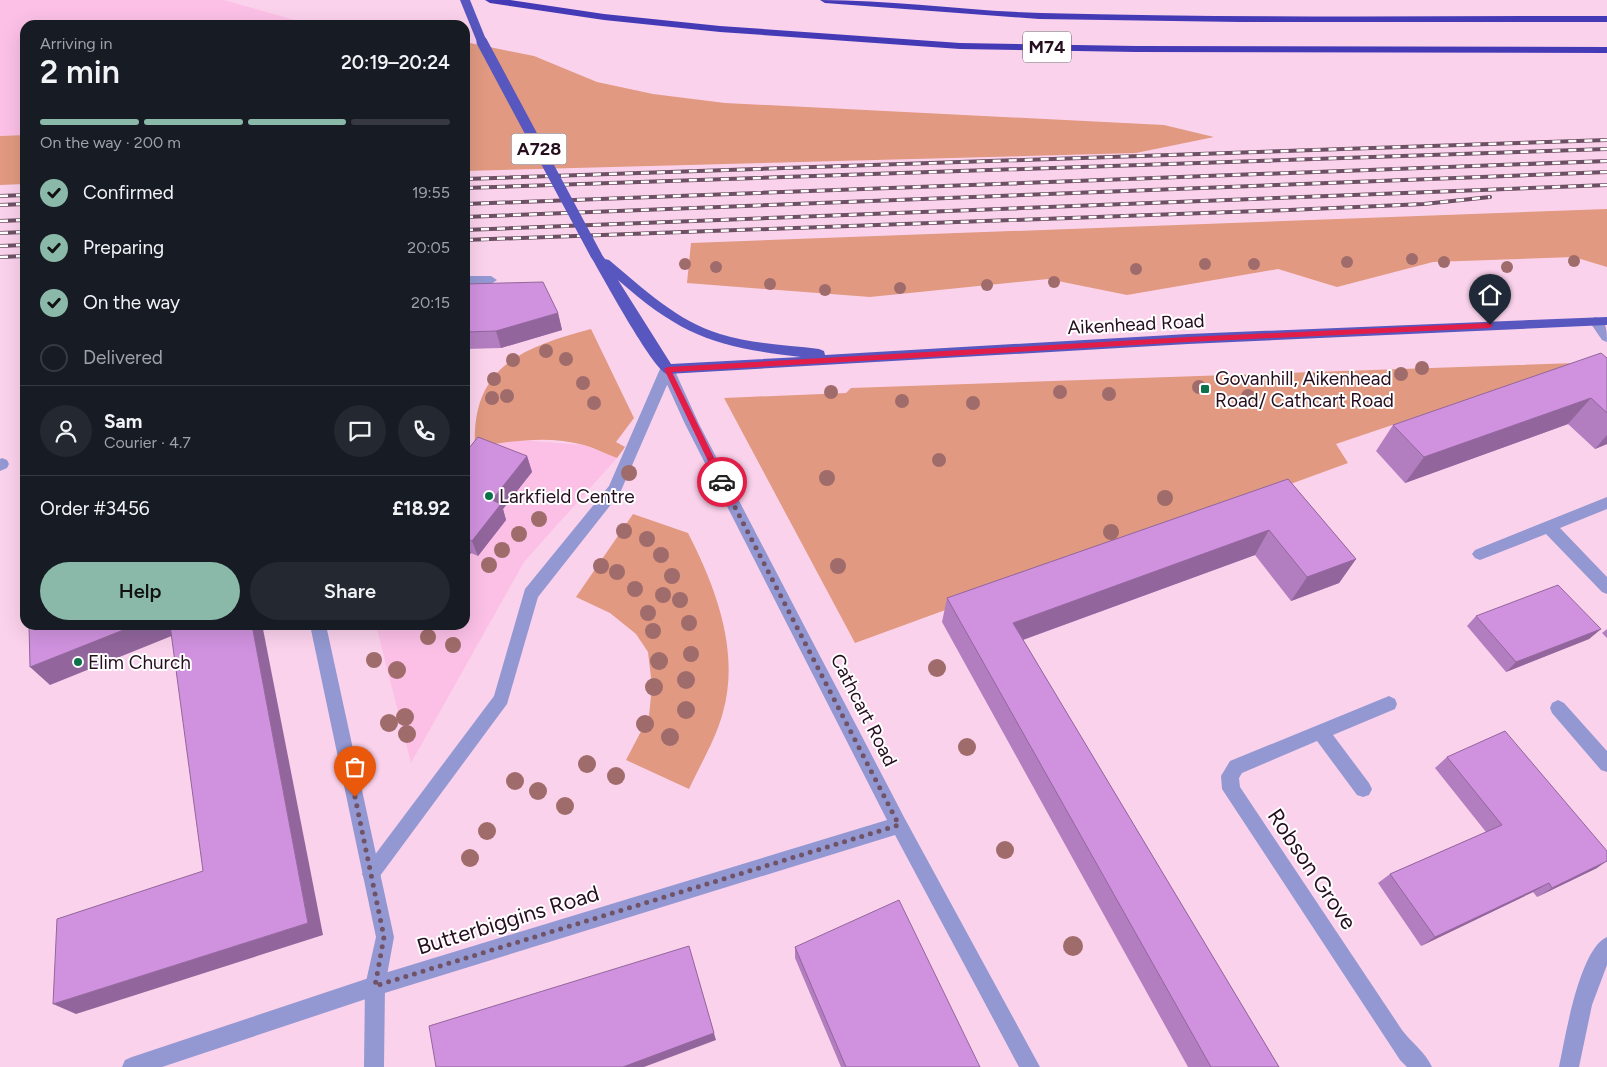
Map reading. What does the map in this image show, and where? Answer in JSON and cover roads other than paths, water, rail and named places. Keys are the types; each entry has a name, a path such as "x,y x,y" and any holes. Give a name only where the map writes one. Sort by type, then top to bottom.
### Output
{"highway":[{"name":"M74","path":"490,0 604,17 720,29 960,46 1136,49 1607,50"},
{"name":"M74","path":"825,0 1039,16 1259,19 1607,19"}],"main road":[{"name":"A728","path":"465,0 482,42 596,255 650,345 668,369"},
{"path":"596,255 650,300 682,323 705,334 730,341 853,358"},
{"name":"Aikenhead Road","path":"668,369 1198,339 1601,321"}],"street":[{"path":"470,280 491,280"},
{"path":"1601,321 1607,337"},
{"name":"Cathcart Road","path":"668,369 692,424 899,825 1030,1067"},
{"path":"371,874 501,699 531,594 615,489 668,369"},
{"path":"1480,554 1607,503"},
{"path":"1549,527 1607,587"},
{"path":"319,630 384,937 375,986 374,1067"},
{"name":"Robson Grove","path":"1389,704 1236,767 1230,776 1231,789 1395,1036 1407,1053 1422,1067"},
{"path":"1558,708 1607,764"},
{"path":"1320,731 1363,789"},
{"name":"Butterbiggins Road","path":"132,1067 375,986 899,825"},
{"path":"1569,1067 1584,994 1593,969 1607,947"}],"railway":[{"path":"470,179 1607,140"},
{"path":"470,188 1607,149"},
{"path":"470,204 1607,161"},
{"path":"470,217 1607,172"},
{"path":"470,230 1607,185"},
{"path":"0,196 20,195"},
{"path":"470,240 1289,210 1424,204 1490,197"},
{"path":"0,205 20,204"},
{"path":"0,221 20,220"},
{"path":"0,233 20,232"},
{"path":"0,246 20,245"},
{"path":"0,257 20,256"}],"place":[{"name":"Govanhill, Aikenhead Road/ Cathcart Road","path":"1205,389"},
{"name":"Larkfield Centre","path":"489,496"},
{"name":"Elim Church","path":"78,662"}]}
